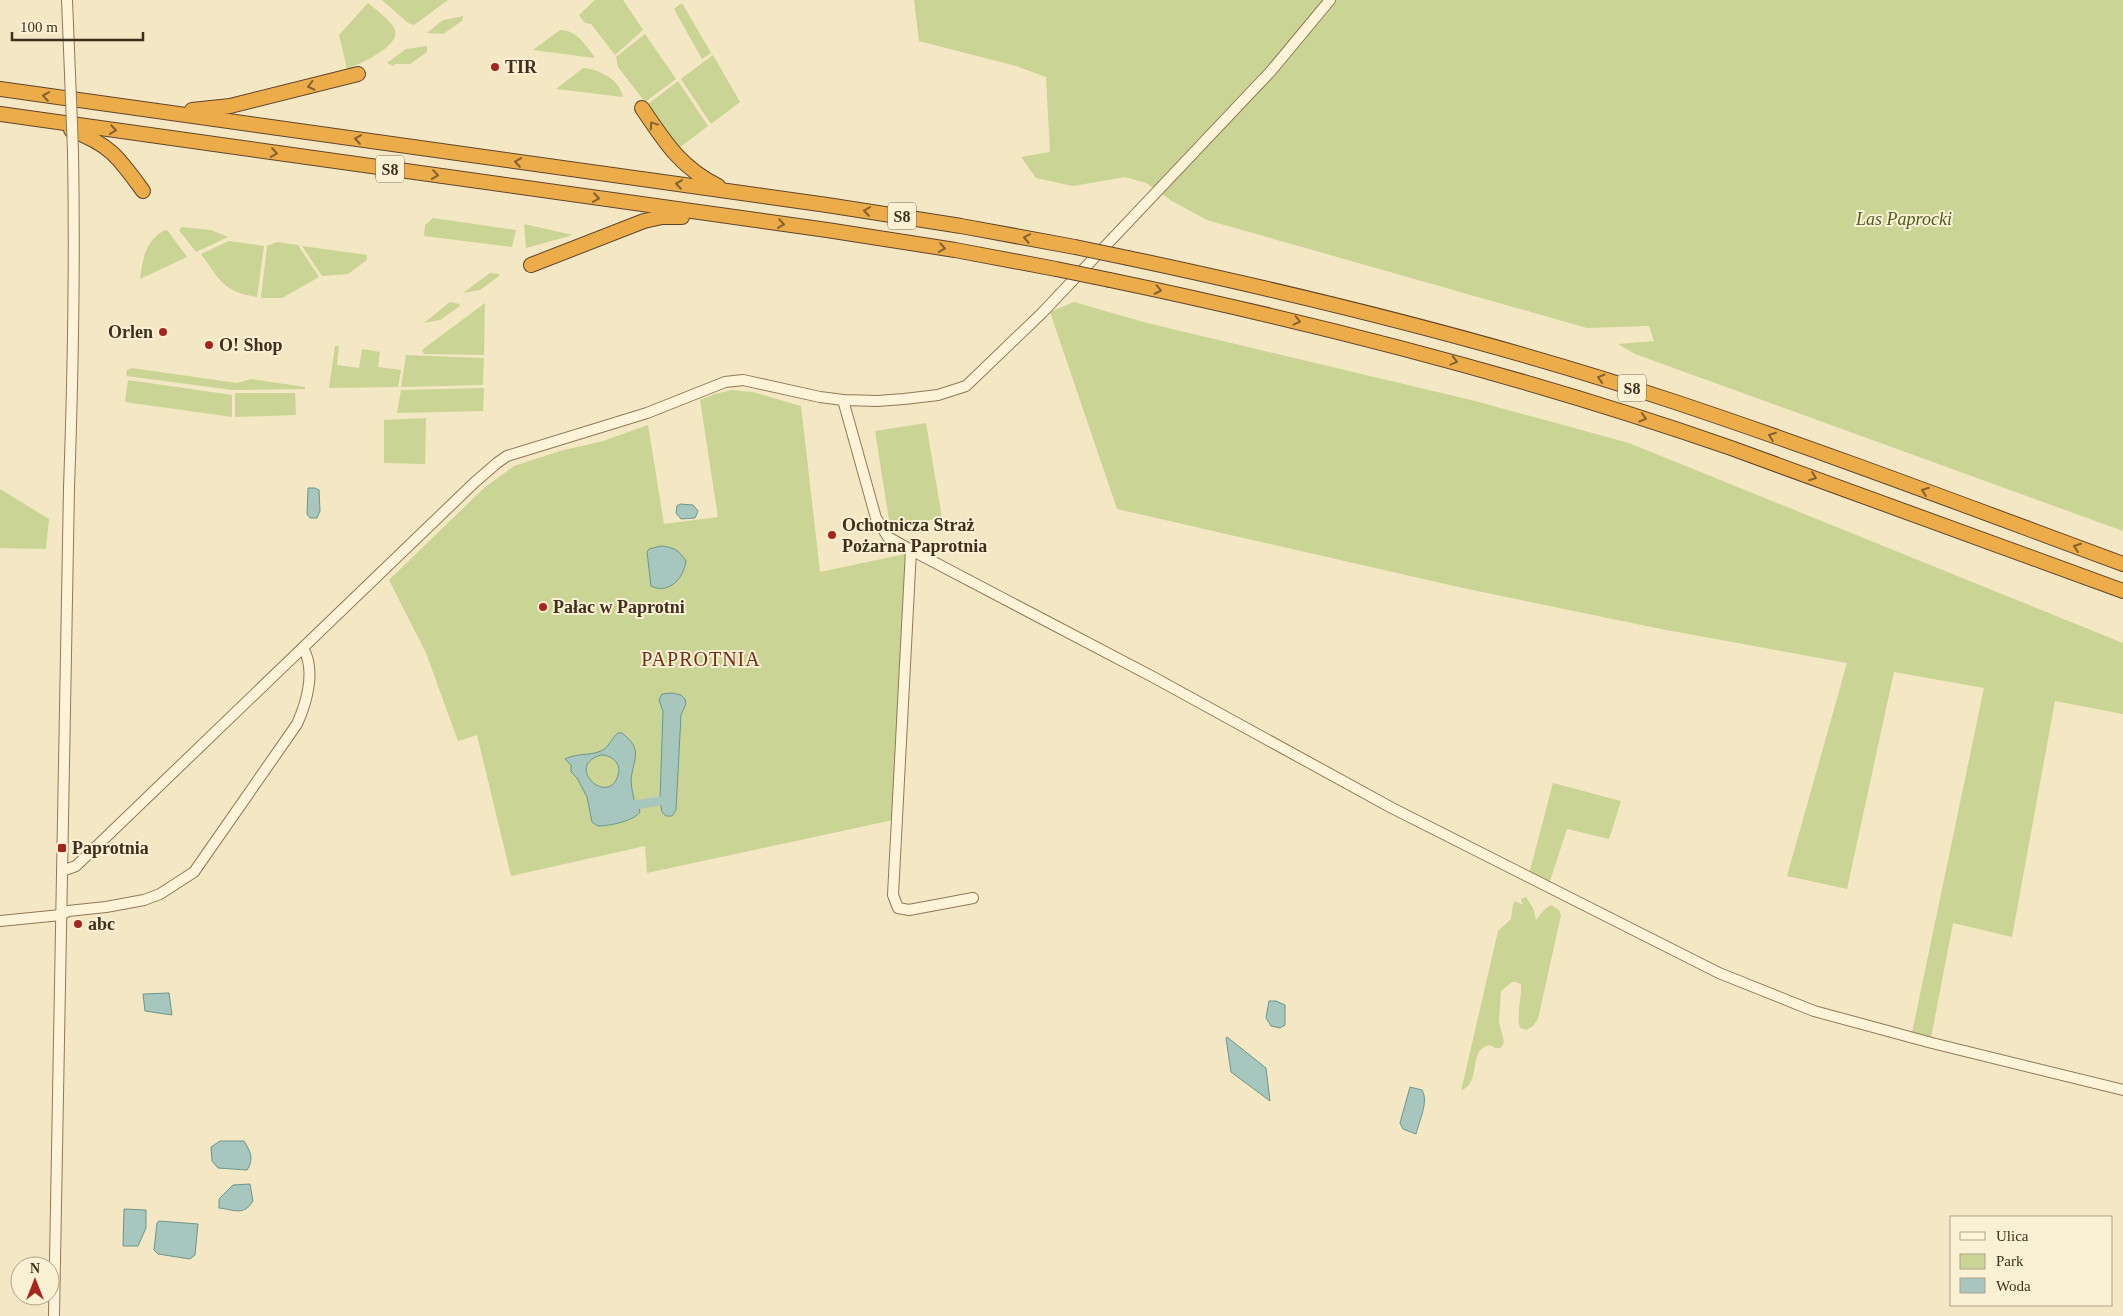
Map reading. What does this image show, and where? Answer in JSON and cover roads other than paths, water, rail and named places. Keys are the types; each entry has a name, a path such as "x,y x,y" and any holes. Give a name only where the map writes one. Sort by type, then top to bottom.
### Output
{"highway":[{"path":"163,112 230,106 358,74"},
{"name":"S8","path":"0,89 909,217 1075,247 1348,307 1486,344 1604,379 1736,423 2123,564"},
{"path":"642,108 679,159 698,176 728,191"},
{"name":"S8","path":"0,114 900,241 1056,269 1314,325 1536,384 1713,442 2123,591"},
{"path":"47,121 94,139 106,147 116,156 143,190"},
{"path":"531,265 644,221 662,217 733,217"}],"street":[{"path":"54,1316 75,264 67,0"},
{"path":"62,871 76,866 475,482 497,462 507,456 648,413 724,382 743,380 795,392 843,400 904,400 958,390 973,381 1042,314 1265,78 1330,0"},
{"path":"843,400 876,518 888,537 911,550 1153,677 1392,808 1719,973 1814,1011 1932,1043 2123,1090"},
{"path":"911,550 893,895 898,908 909,910 973,898"},
{"path":"0,921 61,915 68,912 144,900 160,894 194,872 297,724 305,704 308,685 308,663 303,648"}],"water":[{"path":"308,488 319,490 320,511 317,518 310,518 307,514"},
{"path":"680,504 693,505 698,511 695,518 681,519 676,513 677,506"},
{"path":"661,546 675,550 686,561 679,579 669,587 658,588 651,586 647,552 649,549"},
{"path":"672,693 681,695 685,699 686,704 681,715 676,810 672,816 666,816 662,812 660,801 663,711 659,700 662,694"},
{"path":"622,733 629,739 635,750 636,755 631,783 635,805 639,807 640,812 632,818 615,824 598,826 592,822 587,797 577,778 571,772 571,765 565,759 601,751 606,748 616,735","holes":["605,755 615,760 619,771 613,784 606,787 599,786 592,781 587,775 586,767 590,760"]},
{"path":"169,993 172,1015 145,1011 143,994"},
{"path":"1269,1001 1276,1001 1285,1005 1285,1025 1280,1028 1271,1026 1266,1018"},
{"path":"1227,1037 1266,1068 1270,1101 1231,1072"},
{"path":"1410,1087 1422,1090 1424,1095 1423,1112 1416,1134 1403,1129 1400,1123"},
{"path":"220,1141 244,1141 251,1156 247,1170 218,1168 212,1161 211,1147"},
{"path":"250,1184 253,1201 250,1206 239,1211 219,1208 219,1199 233,1185"},
{"path":"124,1209 146,1210 146,1228 138,1246 123,1246"},
{"path":"159,1221 198,1224 195,1255 190,1259 158,1254 154,1250 157,1223"}],"waterway":[{"path":"635,805 660,801"}],"place":[{"name":"TIR","path":"495,67"},
{"name":"Orlen","path":"163,332"},
{"name":"O! Shop","path":"209,345"},
{"name":"Ochotnicza Straż Pożarna Paprotnia","path":"832,535"},
{"name":"Pałac w Paprotni","path":"543,607"},
{"name":"Paprotnia","path":"62,848"},
{"name":"abc","path":"78,924"}],"district":[{"name":"PAPROTNIA","path":"701,659"}],"park label":[{"name":"Las Paprocki","path":"1904,219"}]}
